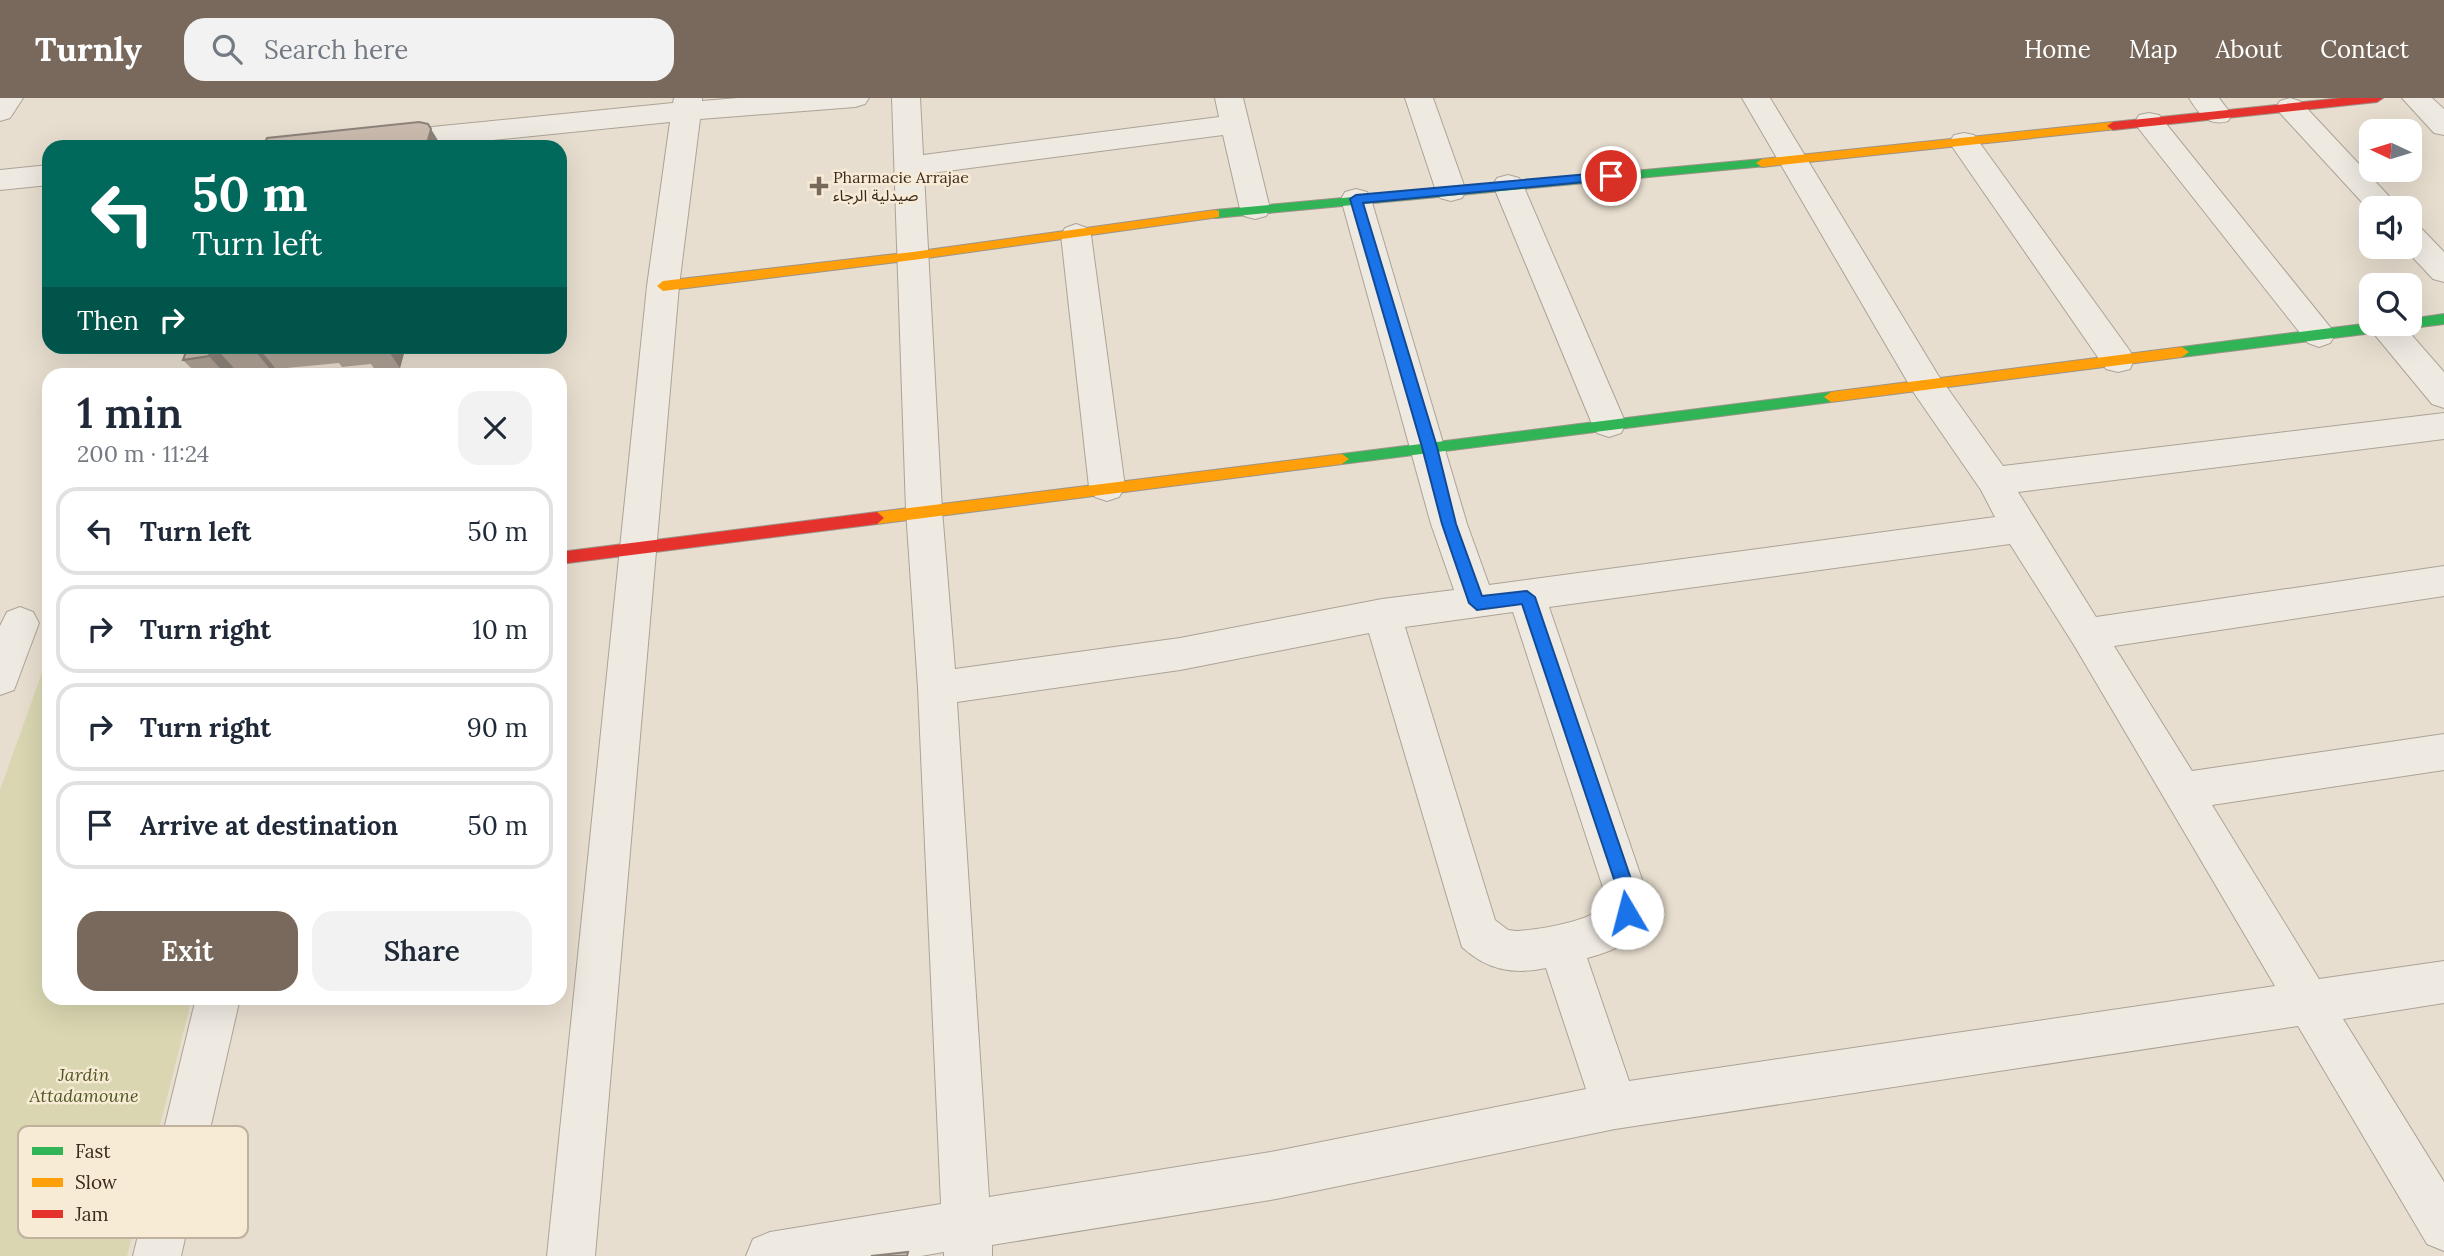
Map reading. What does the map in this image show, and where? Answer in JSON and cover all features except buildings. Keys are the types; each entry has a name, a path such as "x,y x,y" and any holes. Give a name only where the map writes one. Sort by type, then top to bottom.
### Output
{"street":[{"path":"0,112 9,98"},
{"path":"390,140 688,105 855,98"},
{"path":"906,98 924,510 937,688 967,1241"},
{"path":"1419,98 1451,191"},
{"path":"1756,98 1926,384 1994,481 2019,528 2087,634 2444,1227"},
{"path":"663,286 1076,235 1255,209 1964,142 2149,122 2211,106 2290,107 2377,98"},
{"path":"2416,98 2444,126"},
{"path":"571,1256 663,286 688,105"},
{"path":"2290,107 2374,196"},
{"path":"909,166 1232,111 1255,209"},
{"path":"2149,122 2319,335"},
{"path":"1964,142 2118,360"},
{"path":"0,180 42,176"},
{"path":"1508,186 1609,424"},
{"path":"1356,199 1449,524 1477,603"},
{"path":"1076,235 1107,487"},
{"path":"2422,248 2444,271"},
{"path":"2422,322 2444,319"},
{"path":"567,557 2359,330"},
{"path":"2394,336 2444,396"},
{"path":"1994,481 2444,426"},
{"path":"937,688 1180,654 1382,615 2019,528"},
{"path":"2087,634 2444,581"},
{"path":"1382,615 1477,932 1487,943 1500,950 1517,953 1611,930 1627,913 1628,900 1527,597"},
{"path":"0,678 23,623"},
{"path":"2182,791 2444,752"},
{"path":"1560,944 1615,1106"},
{"path":"770,1256 967,1241 1615,1106 2444,982"},
{"path":"188,1126 216,1005"},
{"path":"157,1256 161,1238"}],"green space":[{"name":"Jardin Attadamoune","path":"42,673 42,1005 190,1005 160,1126 18,1126 18,1238 132,1238 127,1256 0,1256 0,790"}],"traffic: fast":[{"path":"1215,214 1762,163"},
{"path":"2182,352 2444,319"},
{"path":"1342,459 1831,397"}],"traffic: slow":[{"path":"1762,163 2113,126"},
{"path":"663,286 913,256 1215,214"},
{"path":"1831,397 2182,352"},
{"path":"877,518 1342,459"}],"traffic: jam":[{"path":"2113,126 2377,98"},
{"path":"567,557 877,518"}],"place":[{"name":"Pharmacie Arrajae صيدلية الرجاء","path":"819,186"}],"route":[{"path":"1611,176 1356,199 1449,524 1477,603 1527,597 1625,885 1627,913"}]}
